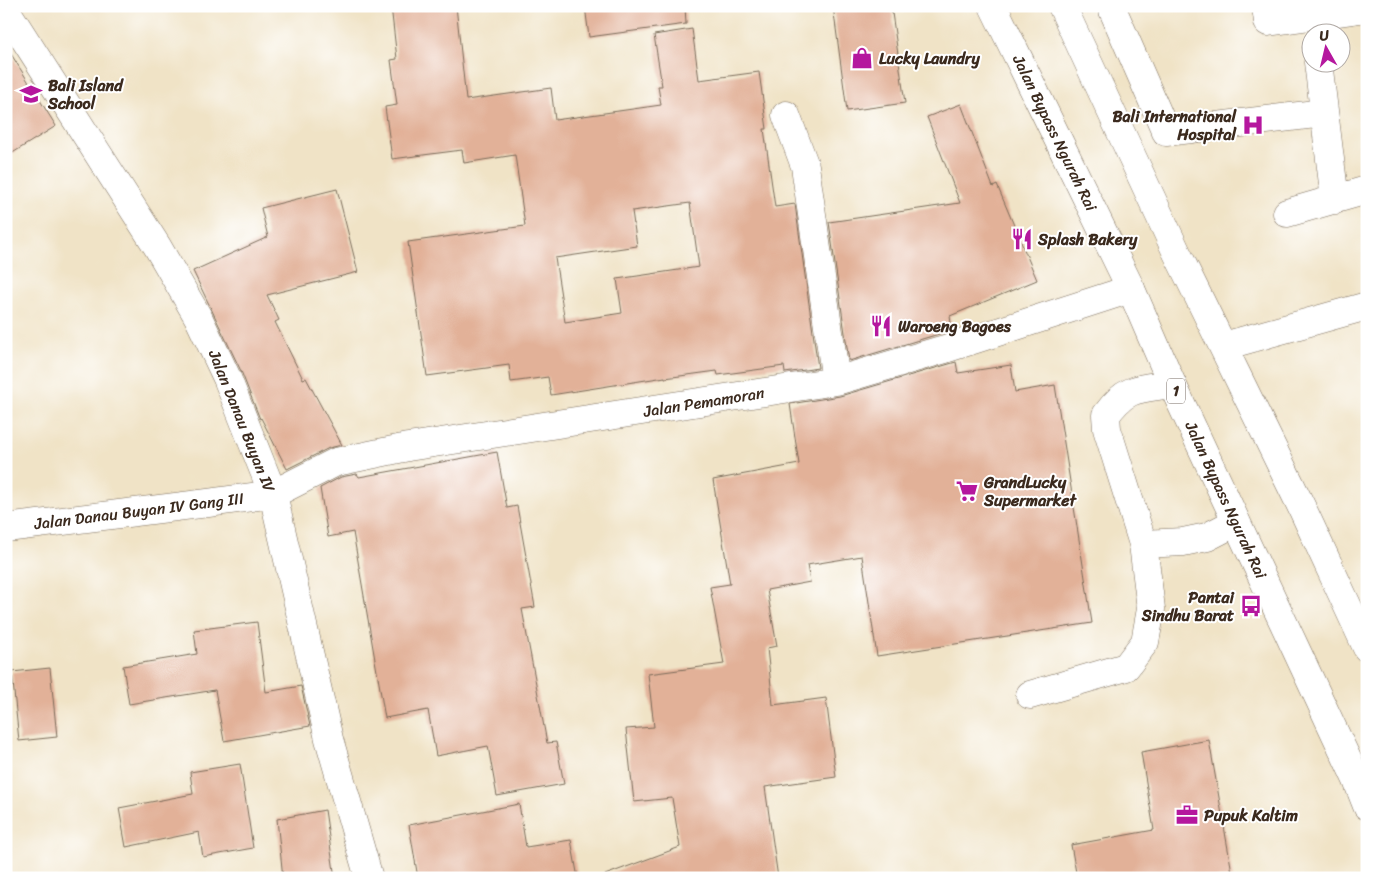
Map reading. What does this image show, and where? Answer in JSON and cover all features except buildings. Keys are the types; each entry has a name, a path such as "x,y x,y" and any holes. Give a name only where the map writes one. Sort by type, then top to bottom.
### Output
{"main road":[{"name":"Jalan Bypass Ngurah Rai","path":"993,6 1131,289 1172,384 1236,522 1361,776 1367,806"},
{"path":"1062,6 1177,253 1303,510 1367,648"},
{"path":"1110,6 1166,132 1324,113"},
{"path":"1266,6 1268,22 1300,23"},
{"path":"1320,22 1367,8"},
{"name":"Jalan Danau Buyan IV","path":"6,10 157,246 198,317 227,378 272,494 329,738 369,878"},
{"path":"1319,72 1334,200"},
{"path":"786,115 805,166 836,381"},
{"path":"1287,214 1367,190"},
{"name":"Jalan Pemamoran","path":"272,494 336,462 408,447 836,381 945,349 1131,289"},
{"path":"1224,346 1367,306"},
{"path":"1331,316 1367,326"},
{"path":"1030,695 1126,668 1145,642 1151,609 1144,544 1107,429 1106,416 1116,401 1131,391 1172,384"},
{"name":"Jalan Danau Buyan IV Gang III","path":"6,528 272,494"},
{"path":"1144,544 1183,542 1207,537 1236,522"}],"place":[{"name":"Lucky Laundry","path":"862,58"},
{"name":"Bali Island School","path":"31,94"},
{"name":"Bali International Hospital","path":"1253,125"},
{"name":"Splash Bakery","path":"1022,239"},
{"name":"Waroeng Bagoes","path":"881,326"},
{"name":"GrandLucky Supermarket","path":"967,491"},
{"name":"Pantai Sindhu Barat","path":"1251,606"},
{"name":"Pupuk Kaltim","path":"1187,815"}]}
